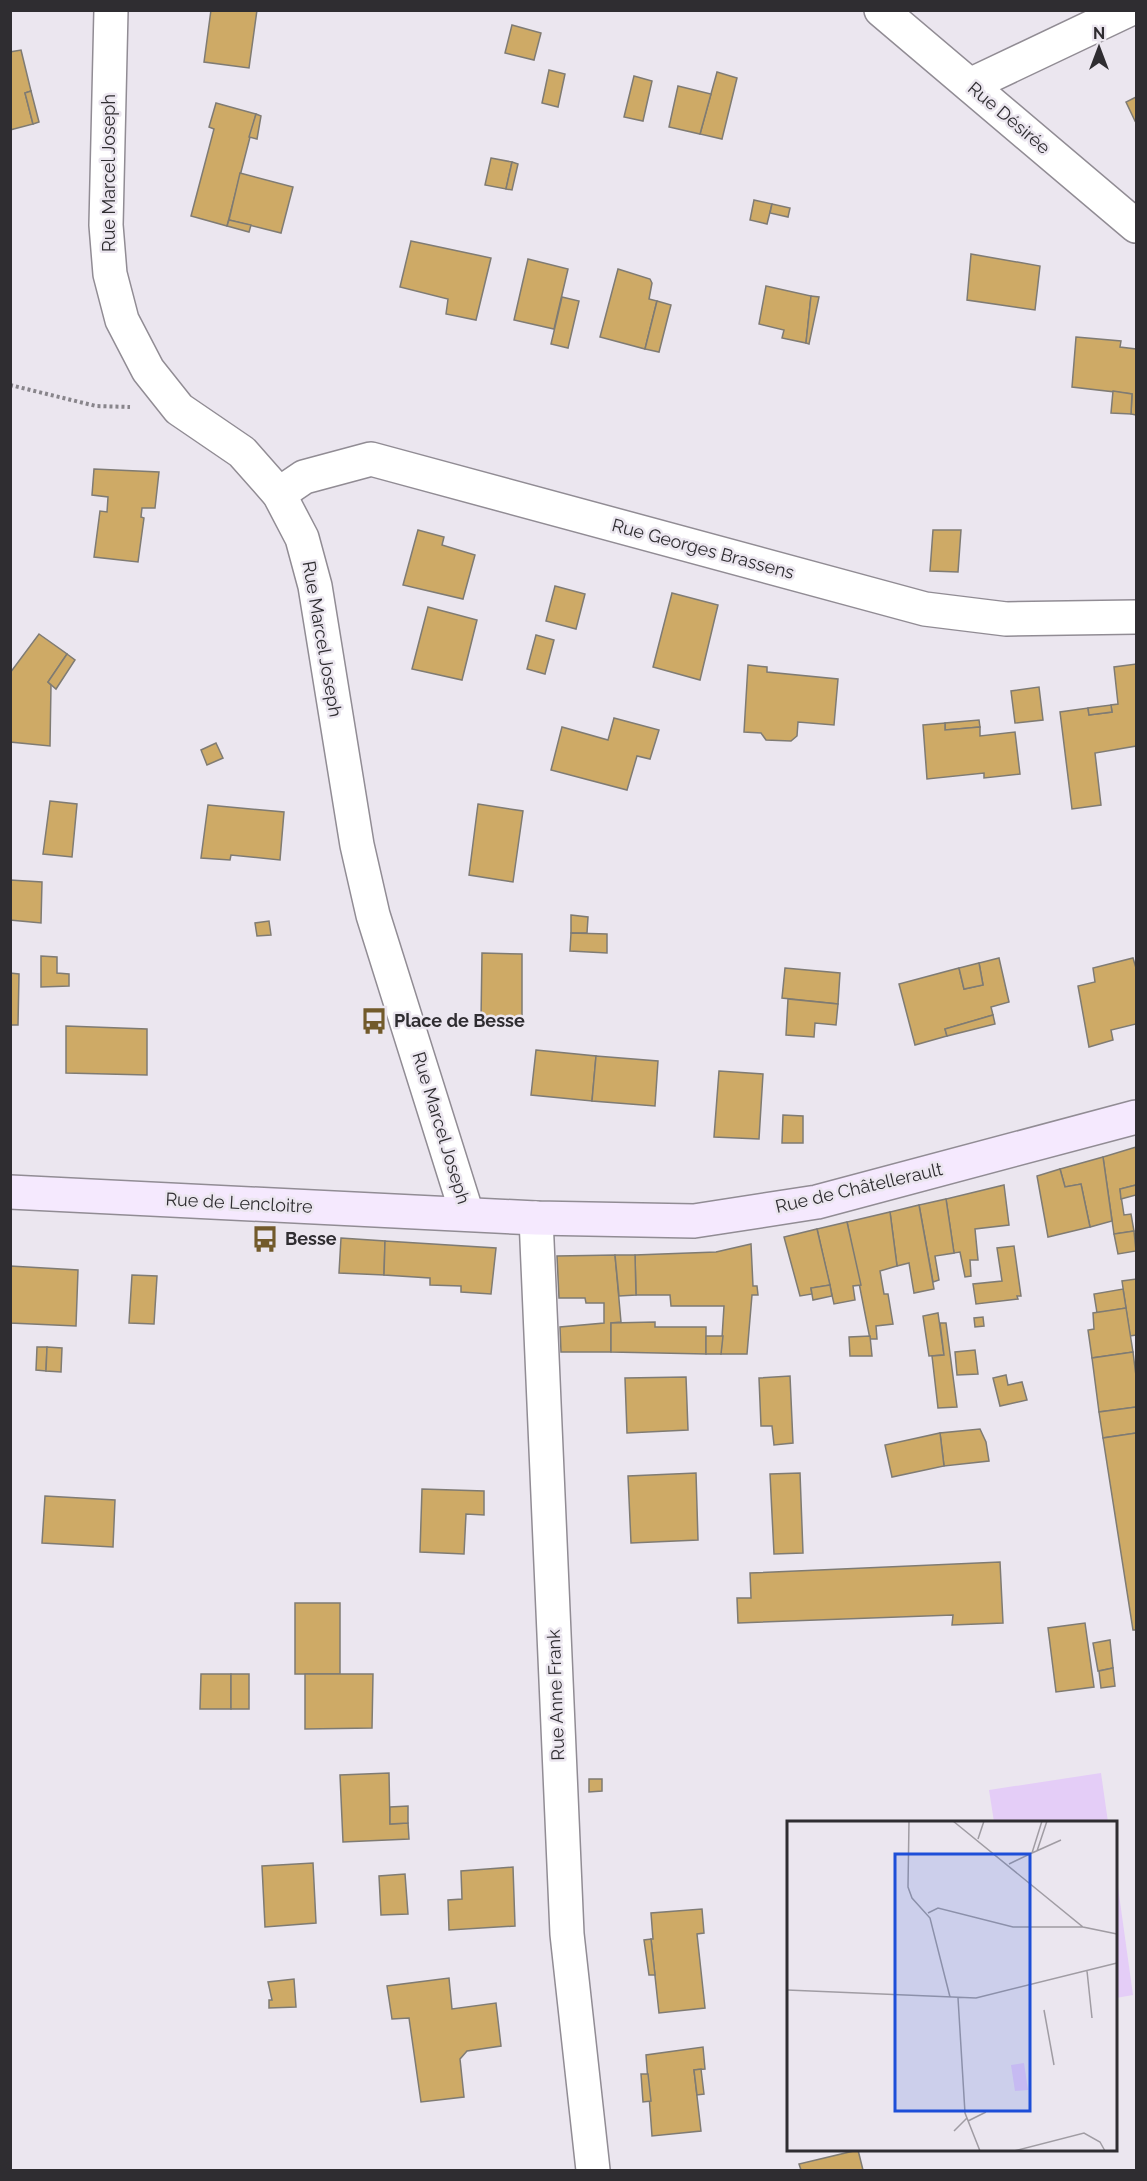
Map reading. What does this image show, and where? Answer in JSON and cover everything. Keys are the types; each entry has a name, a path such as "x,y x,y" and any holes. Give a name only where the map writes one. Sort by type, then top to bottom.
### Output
{"main road":[{"name":"Rue de Châtellerault","path":"467,1214 536,1218 693,1221 817,1202 1137,1117"},
{"name":"Rue de Lencloitre","path":"10,1192 467,1214"}],"street":[{"name":"Rue Marcel Joseph","path":"111,10 106,225 110,274 122,320 148,370 179,409 243,453 279,494 302,538 315,586 357,845 373,915 467,1214"},
{"name":"Rue Désirée","path":"881,10 1137,226"},
{"path":"970,85 1128,10"},
{"name":"Rue Georges Brassens","path":"279,494 304,477 371,459 925,609 1006,619 1137,617"},
{"name":"Rue Anne Frank","path":"536,1218 567,1934 593,2170"}],"path":[{"path":"10,385 96,406 179,409"}],"shaded area":[{"path":"1101,1773 1108,1821 994,1821 989,1790"},
{"path":"1117,1880 1133,1995 1117,1998"}],"building":[{"path":"211,10 257,10 249,68 204,62"},
{"path":"512,25 541,33 534,60 505,53"},
{"path":"21,50 31,91 25,93 33,124 10,130 10,52"},
{"path":"549,70 565,74 558,107 542,103"},
{"path":"717,72 737,78 722,139 700,134"},
{"path":"634,76 652,81 643,121 624,117"},
{"path":"678,86 711,94 700,134 669,127"},
{"path":"31,91 39,122 33,124 25,93"},
{"path":"1136,97 1136,120 1135,121 1126,102"},
{"path":"216,103 256,114 227,226 191,216 214,129 209,127"},
{"path":"256,114 261,116 257,139 249,137"},
{"path":"491,158 512,162 506,189 485,185"},
{"path":"512,162 518,164 512,190 506,189"},
{"path":"240,173 293,187 281,233 229,220"},
{"path":"754,200 772,204 767,224 750,220"},
{"path":"772,204 790,208 788,217 770,213"},
{"path":"229,220 251,225 249,232 227,226"},
{"path":"411,241 491,258 476,320 446,314 448,299 400,287"},
{"path":"971,254 1040,266 1035,310 967,300"},
{"path":"528,259 568,269 554,329 514,320"},
{"path":"618,269 650,279 652,283 649,299 657,301 645,349 600,337"},
{"path":"766,286 811,296 806,343 782,338 784,330 759,324"},
{"path":"811,296 819,297 809,344 806,343"},
{"path":"562,297 579,301 568,348 551,344"},
{"path":"657,301 671,305 659,352 645,349"},
{"path":"1076,337 1121,341 1120,347 1136,349 1136,415 1131,414 1132,394 1072,387"},
{"path":"1113,391 1132,394 1131,414 1111,413"},
{"path":"94,469 159,472 155,508 142,508 141,517 144,518 138,562 94,557 100,511 107,512 108,497 92,495"},
{"path":"418,530 444,537 442,545 475,555 463,599 403,585"},
{"path":"933,530 961,530 958,572 930,571"},
{"path":"555,586 585,594 576,629 546,621"},
{"path":"672,593 718,605 700,680 653,667"},
{"path":"428,607 477,620 462,680 412,669"},
{"path":"39,634 67,654 48,682 51,685 50,746 10,742 10,673"},
{"path":"536,635 554,640 545,674 527,669"},
{"path":"67,654 75,660 56,689 48,682"},
{"path":"1136,664 1136,746 1095,753 1101,805 1072,809 1060,712 1088,708 1089,715 1112,712 1111,705 1118,704 1114,667"},
{"path":"748,665 767,667 767,672 838,679 834,725 798,722 797,736 791,741 766,740 761,733 744,732"},
{"path":"1039,687 1043,720 1015,723 1011,691"},
{"path":"1111,705 1112,712 1089,715 1088,708"},
{"path":"614,718 659,730 650,759 637,756 627,790 551,770 562,727 608,740"},
{"path":"979,720 980,727 945,730 945,723"},
{"path":"945,723 945,730 980,727 980,736 1015,732 1020,774 984,778 984,773 927,779 923,725"},
{"path":"216,743 223,758 207,765 201,750"},
{"path":"50,801 77,804 72,857 43,854"},
{"path":"478,804 523,811 513,882 469,875"},
{"path":"208,805 284,812 280,860 231,855 230,860 201,858"},
{"path":"10,880 42,882 41,923 10,920"},
{"path":"571,915 588,917 587,933 571,933"},
{"path":"269,921 271,935 257,936 255,923"},
{"path":"571,933 607,934 607,953 570,951"},
{"path":"482,953 522,954 522,1020 481,1020"},
{"path":"41,956 57,957 57,973 69,974 69,986 41,987"},
{"path":"999,958 1009,1002 991,1007 993,1015 945,1029 947,1036 915,1045 899,984 959,968 964,989 983,985 979,963"},
{"path":"1133,958 1136,968 1136,1024 1111,1030 1113,1040 1089,1047 1078,986 1095,982 1093,968"},
{"path":"979,963 983,985 964,989 959,968"},
{"path":"785,968 840,973 838,1004 782,998"},
{"path":"10,973 19,974 18,1025 10,1025"},
{"path":"788,999 838,1004 836,1025 815,1023 814,1037 786,1035"},
{"path":"993,1015 995,1024 947,1036 945,1029"},
{"path":"66,1026 147,1029 147,1075 66,1073"},
{"path":"536,1050 596,1056 592,1101 531,1095"},
{"path":"596,1056 658,1061 655,1106 592,1101"},
{"path":"719,1071 763,1074 759,1139 714,1137"},
{"path":"783,1115 803,1116 803,1143 782,1143"},
{"path":"1136,1147 1136,1185 1120,1189 1124,1215 1131,1214 1134,1231 1114,1234 1103,1157"},
{"path":"1103,1157 1112,1221 1090,1227 1081,1184 1065,1187 1060,1169"},
{"path":"1060,1169 1065,1187 1081,1184 1090,1227 1048,1237 1037,1176"},
{"path":"1004,1185 1009,1225 975,1229 978,1260 970,1260 971,1276 965,1277 960,1252 954,1253 946,1199"},
{"path":"1136,1185 1136,1195 1121,1199 1120,1189"},
{"path":"946,1199 954,1253 935,1256 939,1280 933,1282 919,1205"},
{"path":"919,1205 934,1289 914,1293 909,1263 897,1266 890,1212"},
{"path":"890,1212 897,1266 880,1271 884,1294 888,1294 893,1324 876,1326 877,1339 870,1339 847,1222"},
{"path":"847,1222 861,1285 853,1286 855,1300 834,1304 817,1229"},
{"path":"817,1229 830,1285 811,1288 812,1294 800,1296 784,1237"},
{"path":"1134,1231 1136,1251 1118,1254 1114,1234"},
{"path":"341,1238 385,1241 384,1275 339,1273"},
{"path":"385,1241 496,1248 491,1294 461,1292 461,1286 430,1285 430,1278 384,1275"},
{"path":"751,1244 753,1286 757,1286 758,1295 752,1295 747,1354 721,1354 724,1306 671,1306 670,1295 636,1295 635,1255 716,1252"},
{"path":"1014,1246 1021,1296 1017,1296 1018,1299 976,1304 973,1284 1002,1281 997,1248"},
{"path":"615,1255 621,1322 611,1323 611,1352 561,1352 560,1327 604,1323 604,1303 586,1303 585,1298 559,1298 557,1256"},
{"path":"615,1255 635,1255 636,1295 619,1296"},
{"path":"10,1266 78,1270 76,1326 10,1323"},
{"path":"132,1275 157,1276 154,1324 129,1323"},
{"path":"1136,1279 1136,1335 1130,1336 1122,1281"},
{"path":"830,1285 832,1296 813,1300 811,1288"},
{"path":"1123,1289 1126,1308 1097,1313 1094,1294"},
{"path":"1126,1308 1133,1352 1092,1358 1088,1330 1094,1329 1093,1313"},
{"path":"938,1313 944,1355 929,1356 923,1316"},
{"path":"983,1317 984,1326 975,1327 974,1318"},
{"path":"655,1322 655,1327 706,1327 706,1354 611,1352 611,1323"},
{"path":"940,1323 946,1323 957,1407 938,1408 932,1356 944,1355"},
{"path":"706,1336 723,1336 721,1354 706,1354"},
{"path":"870,1336 872,1356 850,1356 849,1337"},
{"path":"37,1347 47,1347 46,1371 36,1370"},
{"path":"47,1347 62,1348 61,1372 46,1371"},
{"path":"975,1350 978,1374 957,1375 955,1352"},
{"path":"1133,1352 1136,1407 1099,1412 1092,1358"},
{"path":"1006,1375 1008,1385 1022,1382 1027,1400 1000,1406 993,1378"},
{"path":"790,1376 793,1443 774,1445 772,1426 761,1426 759,1378"},
{"path":"686,1377 688,1430 627,1433 625,1378"},
{"path":"1136,1407 1136,1433 1103,1438 1099,1412"},
{"path":"980,1429 986,1442 989,1461 944,1466 940,1433"},
{"path":"940,1433 944,1466 892,1477 885,1445"},
{"path":"1136,1433 1136,1630 1133,1630 1103,1438"},
{"path":"696,1473 698,1540 631,1543 628,1476"},
{"path":"800,1473 803,1553 774,1554 770,1474"},
{"path":"422,1489 484,1491 484,1515 466,1514 464,1554 420,1552"},
{"path":"45,1496 115,1500 113,1547 42,1543"},
{"path":"1000,1562 1003,1623 952,1625 953,1615 738,1623 737,1598 751,1598 750,1573"},
{"path":"295,1603 340,1603 340,1674 295,1674"},
{"path":"1085,1623 1094,1687 1056,1692 1048,1628"},
{"path":"1110,1640 1113,1668 1098,1671 1093,1643"},
{"path":"1113,1668 1115,1686 1101,1688 1099,1671"},
{"path":"201,1674 231,1674 231,1709 200,1709"},
{"path":"231,1674 249,1674 249,1709 231,1709"},
{"path":"305,1674 373,1674 372,1728 305,1729"},
{"path":"389,1773 390,1824 408,1823 409,1839 343,1842 340,1775"},
{"path":"589,1779 602,1779 602,1791 589,1792"},
{"path":"408,1806 408,1823 390,1824 390,1807"},
{"path":"313,1863 316,1923 265,1927 262,1866"},
{"path":"513,1867 515,1926 449,1930 448,1900 462,1899 461,1871"},
{"path":"405,1874 408,1914 381,1915 379,1876"},
{"path":"702,1909 704,1933 697,1934 705,2008 659,2013 651,1939 653,1939 651,1913"},
{"path":"651,1939 655,1975 649,1975 644,1940"},
{"path":"449,1978 452,2009 496,2003 501,2046 467,2051 460,2059 464,2097 421,2102 409,2018 392,2019 387,1986"},
{"path":"294,1979 296,2007 269,2008 269,2000 272,2000 268,1982"},
{"path":"703,2047 705,2069 694,2070 701,2131 652,2136 646,2055"},
{"path":"701,2069 704,2094 697,2095 694,2070"},
{"path":"641,2074 648,2074 651,2101 643,2102"},
{"path":"858,2151 863,2170 801,2170 799,2164"}],"place":[{"name":"Place de Besse","path":"374,1021"},
{"name":"Besse","path":"265,1239"}]}
